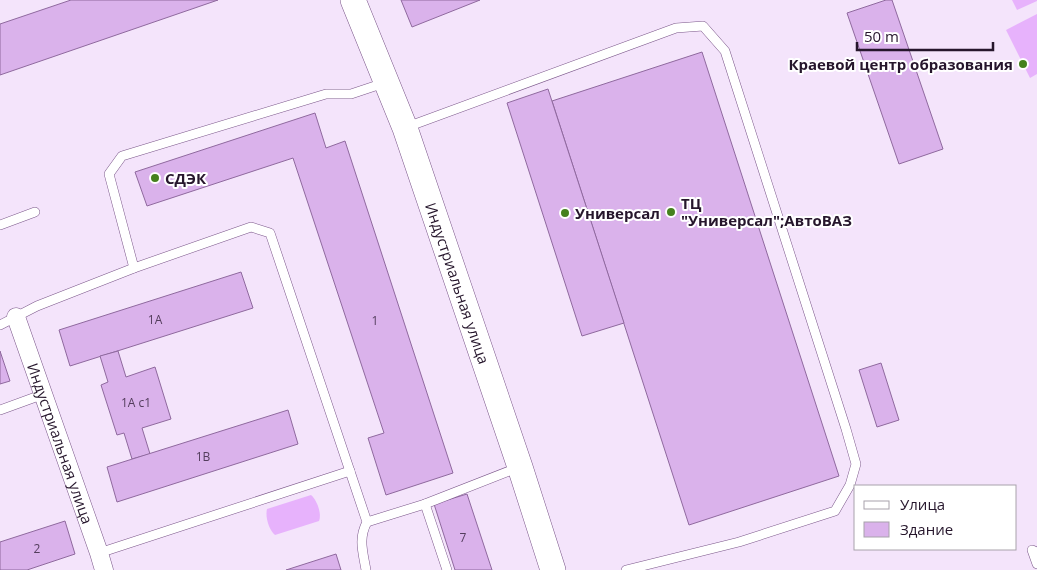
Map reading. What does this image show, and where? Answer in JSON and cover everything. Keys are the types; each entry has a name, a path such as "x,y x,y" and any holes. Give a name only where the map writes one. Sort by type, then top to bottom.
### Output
{"main road":[{"name":"Индустриальная улица","path":"353,0 405,128 554,570"}],"street":[{"name":"Индустриальная улица","path":"16,318 104,570"}],"lane":[{"path":"405,128 676,28 703,26 725,51 856,464 850,485 835,511 739,542 626,570"},
{"path":"134,268 109,174 122,156 326,94 351,94 387,82"},
{"path":"0,225 35,212"},
{"path":"0,325 37,306 134,268 251,227 270,233 367,522"},
{"path":"0,410 44,394"},
{"path":"366,570 361,543 362,531 367,522 425,504 520,467"},
{"path":"99,553 350,471"},
{"path":"425,504 447,570"},
{"path":"1037,552 1032,550 1037,564"}],"shaded area":[{"path":"1012,0 1037,0 1037,1 1017,10"},
{"path":"1037,14 1037,74 1030,78 1006,30"},
{"path":"311,495 318,507 319,521 275,535 268,523 267,509"}],"building":[{"path":"71,0 218,0 0,75 0,24"},
{"path":"401,0 480,0 412,27"},
{"path":"886,0 892,0 943,149 899,164 847,13"},
{"name":"ТЦ \"Универсал\";АвтоВАЗ","path":"702,52 839,476 689,525 552,101"},
{"name":"Универсал","path":"548,89 624,323 582,336 507,103"},
{"path":"315,113 326,148 345,141 453,473 386,495 368,438 384,433 293,158 147,206 135,172"},
{"path":"241,272 253,308 70,366 59,330"},
{"path":"0,351 10,381 0,384"},
{"path":"118,351 126,377 155,367 171,419 142,428 150,454 132,459 124,433 117,435 101,385 108,382 100,356"},
{"path":"881,363 899,420 877,427 859,370"},
{"path":"288,410 298,444 117,502 107,467"},
{"path":"467,494 492,570 455,570 434,504"},
{"path":"65,521 75,554 27,570 0,570 0,542"},
{"path":"336,554 341,570 286,570"}],"place":[{"name":"Краевой центр образования","path":"1023,64"},
{"name":"СДЭК","path":"155,178"},
{"name":"ТЦ \"Универсал\";АвтоВАЗ","path":"671,212"},
{"name":"Универсал","path":"565,213"}]}
